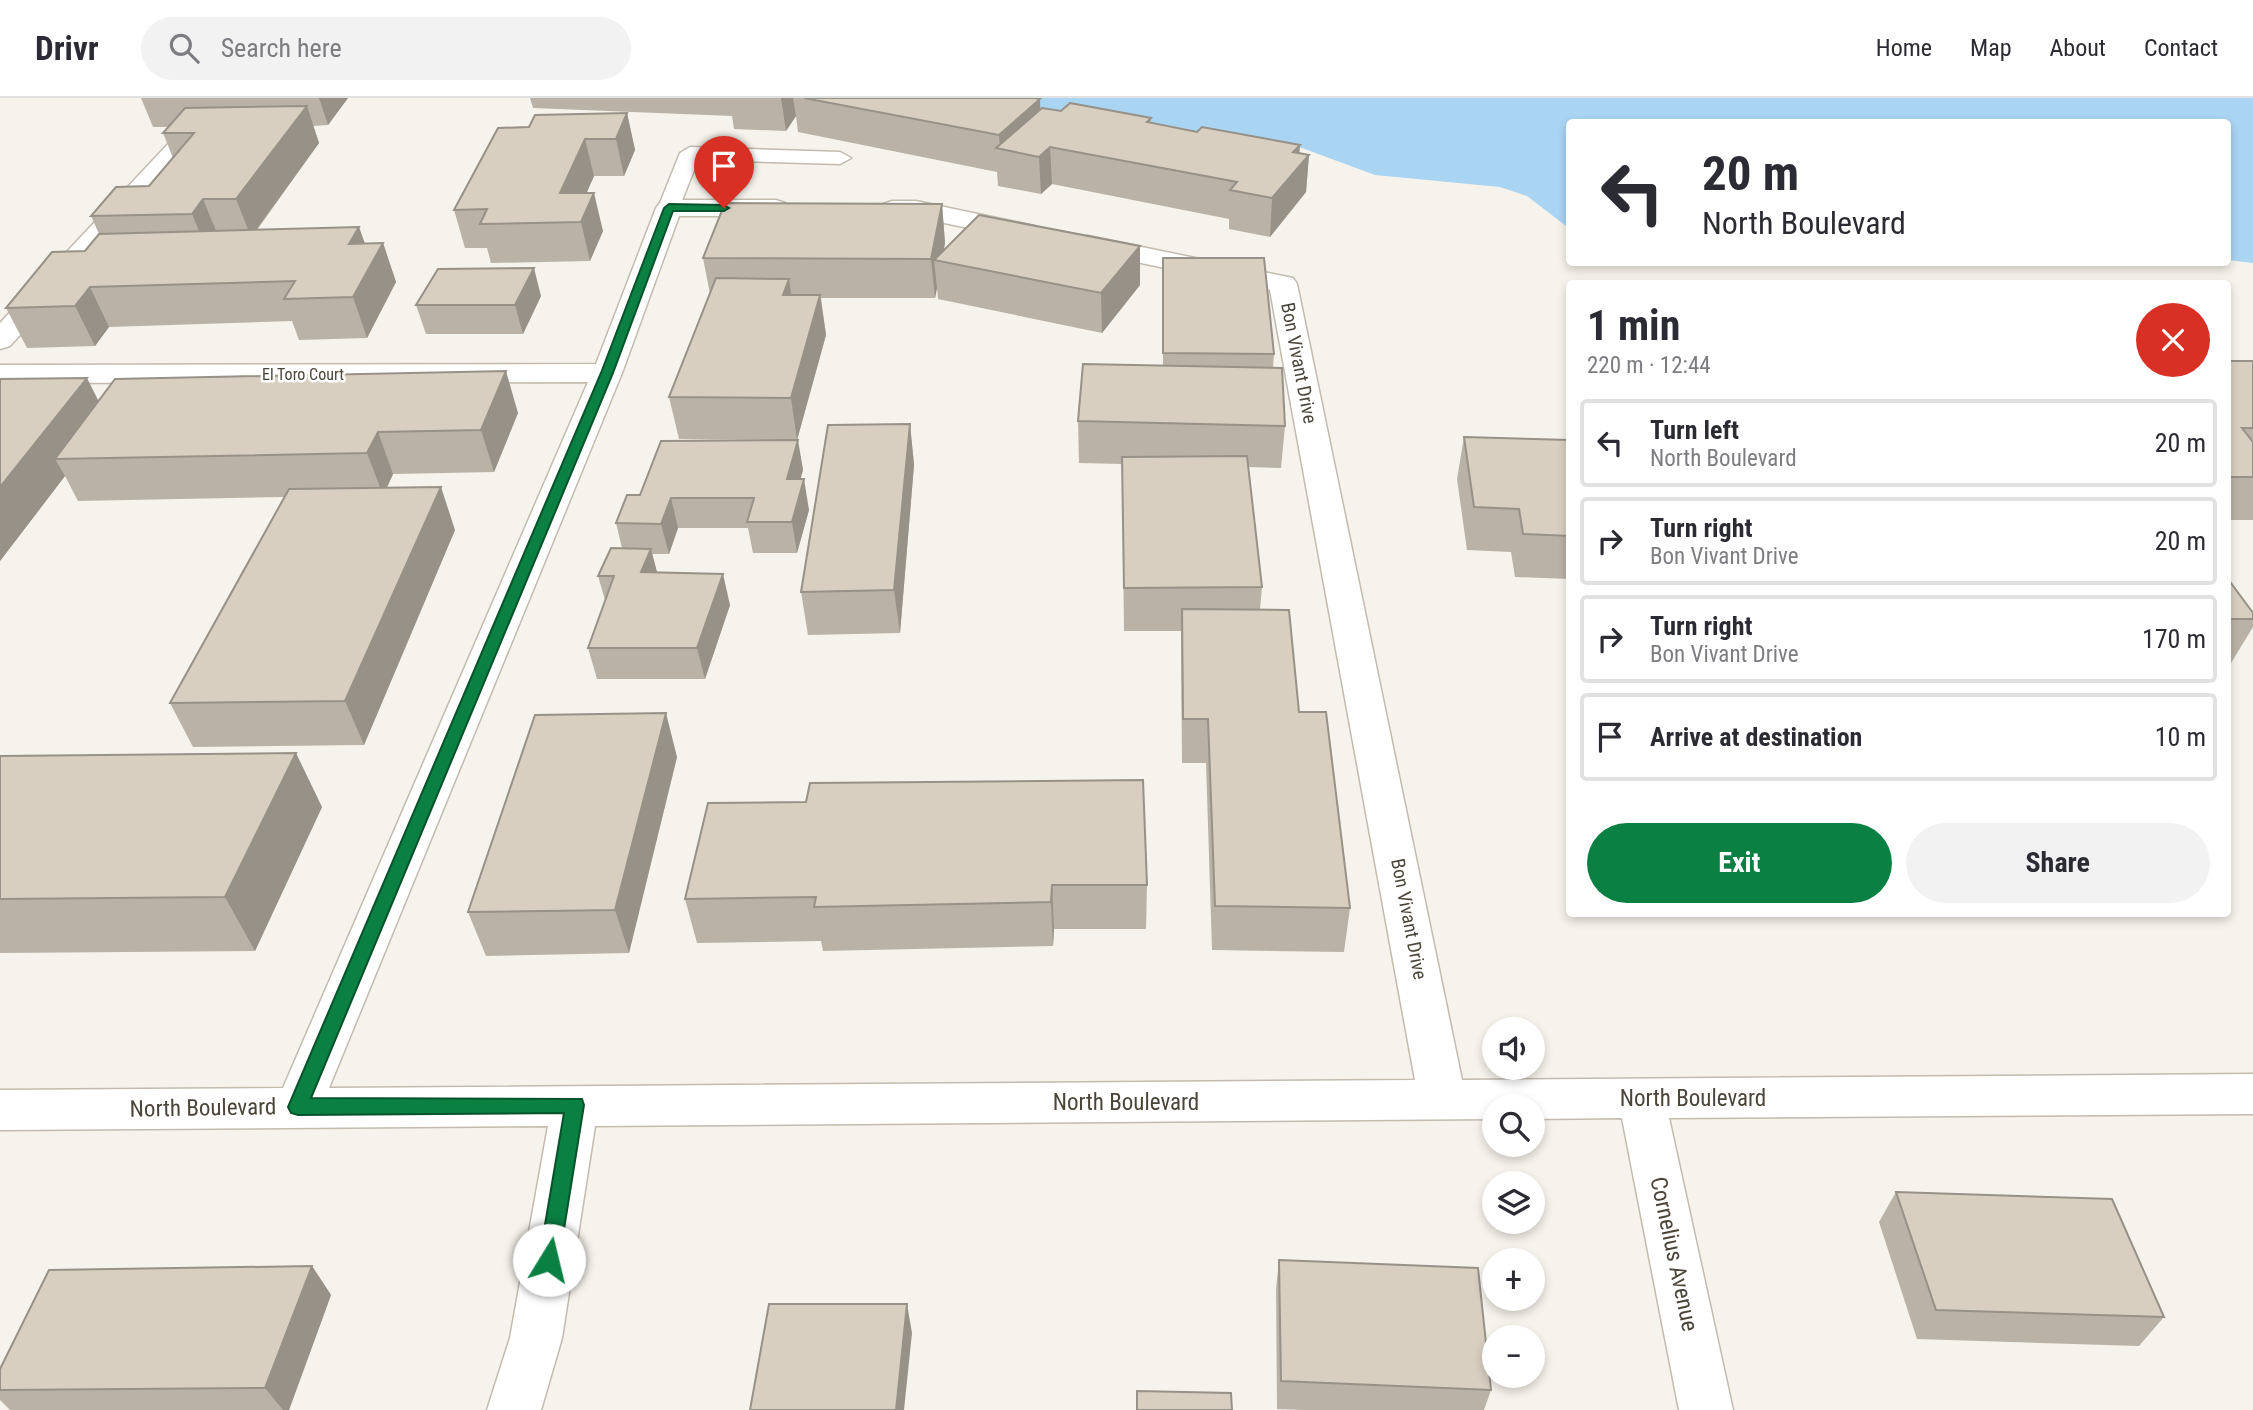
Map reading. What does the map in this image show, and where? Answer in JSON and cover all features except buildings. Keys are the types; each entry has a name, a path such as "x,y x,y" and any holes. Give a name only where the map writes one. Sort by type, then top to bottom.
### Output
{"street":[{"path":"0,340 192,132"},
{"path":"298,1107 607,373 669,208 806,209"},
{"name":"Bon Vivant Drive","path":"861,209 916,209 1283,284 1410,921 1442,1100"},
{"name":"El Toro Court","path":"0,374 607,373"},
{"name":"North Boulevard","path":"0,1110 2253,1094"},
{"name":"Cornelius Avenue","path":"1641,1098 1706,1410"},
{"path":"514,1410 536,1338 575,1105"}],"lane":[{"path":"669,208 690,153 840,158"}],"water":[{"path":"967,98 2253,98 2253,263 2231,260 2231,119 1566,119 1566,226 1527,196 1500,187 1375,175 1302,148"}],"route":[{"path":"549,1260 575,1105 298,1107 372,937 607,373 669,208 724,208"}]}
